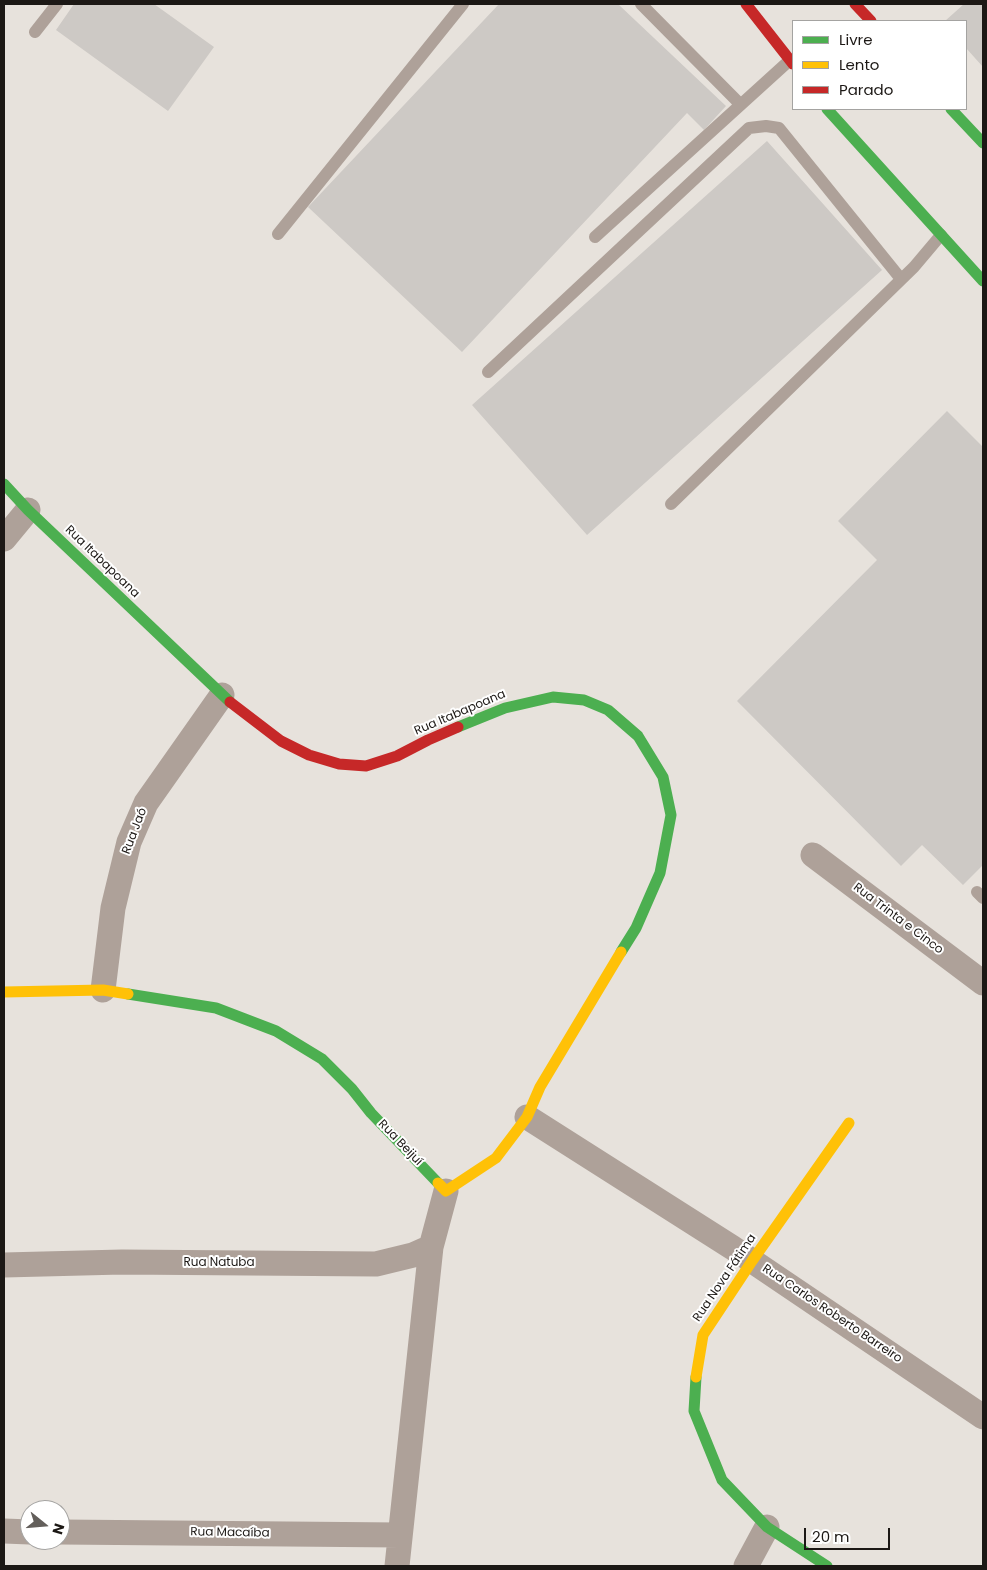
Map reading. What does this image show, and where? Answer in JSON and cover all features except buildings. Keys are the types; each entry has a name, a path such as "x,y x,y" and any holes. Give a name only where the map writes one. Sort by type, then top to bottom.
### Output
{"street":[{"path":"746,4 792,62"},
{"path":"857,4 870,20"},
{"path":"829,110 983,281"},
{"path":"952,110 983,143"},
{"name":"Rua Itabapoana","path":"4,484 28,510 222,695 281,741 309,755 339,764 366,766 397,756 428,740 504,708 553,697 584,700 608,710 638,736 663,777 671,815 660,873 636,928 540,1087 527,1118 496,1158 446,1191"},
{"path":"4,539 28,510"},
{"name":"Rua Jaó","path":"103,990 113,908 129,842 146,803 222,695"},
{"name":"Rua Trinta e Cinco","path":"813,855 983,983"},
{"name":"Rua Beijuí","path":"4,992 103,990 216,1008 276,1030 322,1059 446,1191"},
{"name":"Rua Carlos Roberto Barreiro","path":"527,1118 752,1261 983,1416"},
{"name":"Rua Nova Fátima","path":"827,1566 767,1527 722,1480 694,1412 696,1373 703,1335 849,1122"},
{"path":"397,1566 431,1247 446,1191"},
{"name":"Rua Natuba","path":"4,1265 122,1262 376,1264 413,1255 431,1247"},
{"path":"746,1566 767,1527"},
{"path":"4,1531 20,1532"},
{"name":"Rua Macaíba","path":"70,1532 400,1535"}],"lane":[{"path":"35,32 57,4"},
{"path":"278,234 463,4"},
{"path":"641,4 740,104"},
{"path":"595,237 740,104 792,62"},
{"path":"488,372 749,128 766,126 779,128 901,279"},
{"path":"671,504 901,279 941,235"}],"traffic: fast":[{"path":"828,110 983,281"},
{"path":"952,110 983,143"},
{"path":"4,484 28,510 230,702"},
{"path":"458,727 505,708 553,697 584,700 608,710 638,736 663,777 671,815 660,873 636,928 621,952"},
{"path":"128,994 216,1008 276,1031 322,1059 438,1183"},
{"path":"696,1377 694,1411 722,1480 767,1527 827,1566"}],"traffic: slow":[{"path":"438,1183 446,1191 496,1158 527,1117 540,1087 621,952"},
{"path":"4,992 103,990 128,994"},
{"path":"696,1377 703,1335 752,1261 849,1123"}],"traffic: jam":[{"path":"746,4 792,63"},
{"path":"855,4 870,20"},
{"path":"230,702 281,741 309,755 339,764 366,766 397,756 458,727"}]}
